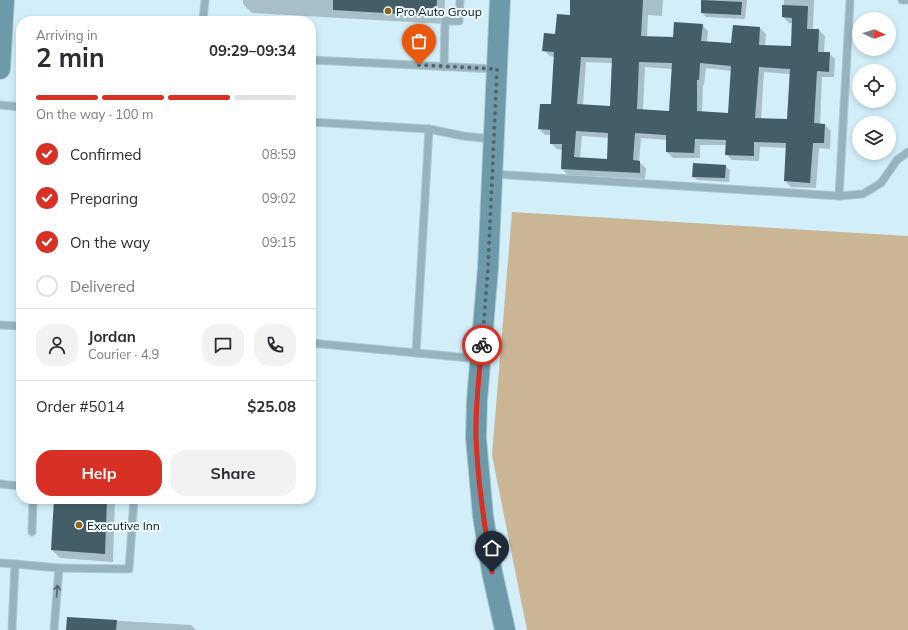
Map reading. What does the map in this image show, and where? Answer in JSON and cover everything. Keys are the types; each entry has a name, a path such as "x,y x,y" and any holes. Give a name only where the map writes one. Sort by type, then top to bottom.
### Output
{"street":[{"path":"0,69 4,0"},
{"path":"500,0 488,268 480,359 476,438 483,516 492,572 505,630"}],"lane":[{"path":"203,16 205,0"},
{"path":"444,67 445,21 459,21 460,0"},
{"path":"839,196 850,0"},
{"path":"902,0 908,0"},
{"path":"316,60 497,69"},
{"path":"0,105 16,107"},
{"path":"316,122 429,129 463,136 494,139"},
{"path":"416,353 429,129"},
{"path":"492,174 839,196 863,194 881,183 897,160 908,152"},
{"path":"0,325 16,326"},
{"path":"316,343 480,359"},
{"path":"0,484 16,486"},
{"path":"32,532 34,504"},
{"path":"0,563 59,568 129,569 134,504"},
{"path":"12,630 15,564"},
{"path":"54,630 59,568"}],"shaded area":[{"path":"512,212 908,236 908,630 527,630 492,455"}],"building":[{"name":"Pro Auto Group","path":"333,0 437,0 436,16 333,10"},
{"path":"570,0 643,0 641,36 673,37 674,22 703,24 701,41 731,43 733,25 760,27 759,45 791,46 792,18 782,17 782,5 808,6 807,29 819,29 818,52 830,52 829,72 817,71 814,123 825,124 824,143 813,143 810,183 784,181 786,143 754,142 754,156 725,155 726,140 695,139 694,153 666,152 666,135 635,133 633,160 640,161 640,173 561,169 562,144 550,144 550,130 538,129 540,104 551,104 554,52 542,51 544,33 555,34 557,14 570,15","holes":["581,57 612,58 610,106 577,104","639,62 672,63 669,111 637,109","700,63 731,66 728,113 697,111 697,80 699,80","759,67 790,69 787,119 755,118","576,131 608,133 607,159 574,157"]},
{"path":"701,0 742,2 741,15 701,13"},
{"path":"693,163 726,165 725,178 692,177"},
{"name":"Executive Inn","path":"54,504 107,504 105,554 51,550"},
{"path":"67,617 117,620 116,630 66,630"}],"way so far":[{"path":"419,65 497,69 488,268 482,345"}],"place":[{"name":"Pro Auto Group","path":"388,11"},
{"name":"Executive Inn","path":"79,525"}],"route":[{"path":"482,345 477,400 476,438 483,516 492,572"}]}
